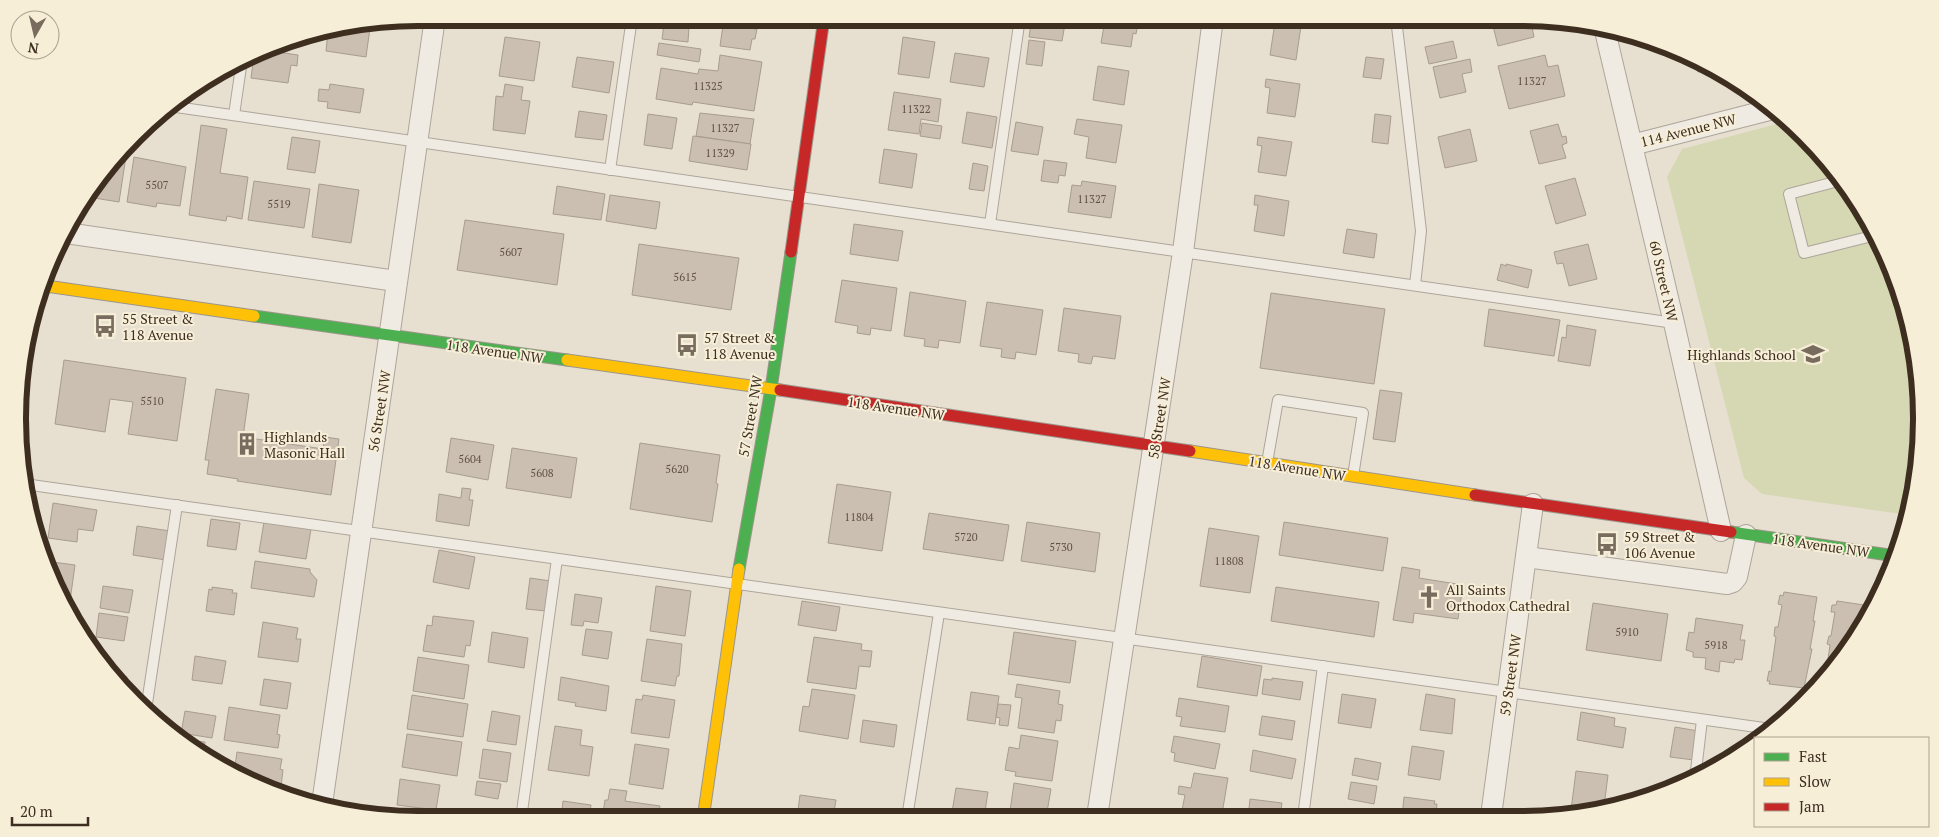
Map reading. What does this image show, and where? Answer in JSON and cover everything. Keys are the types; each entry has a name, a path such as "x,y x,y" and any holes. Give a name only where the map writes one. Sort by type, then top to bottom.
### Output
{"main road":[{"name":"57 Street NW","path":"704,811 736,584 771,389 823,26"},
{"name":"118 Avenue NW","path":"49,286 771,389 1533,504 1888,555"}],"street":[{"name":"56 Street NW","path":"323,798 434,26"},
{"name":"58 Street NW","path":"1098,811 1123,638 1155,446 1213,26"},
{"name":"60 Street NW","path":"1606,36 1674,322 1721,531"},
{"name":"114 Avenue NW","path":"1632,145 1764,111"},
{"path":"73,234 396,281"},
{"name":"59 Street NW","path":"1492,811 1533,504"},
{"path":"1526,557 1726,584 1733,582 1737,577 1746,535"}],"lane":[{"path":"610,170 631,26"},
{"path":"990,224 1019,26"},
{"path":"1397,26 1422,231 1415,285"},
{"path":"234,116 241,69"},
{"path":"179,108 1674,322"},
{"path":"1834,182 1788,194 1804,253 1868,237"},
{"path":"1267,463 1278,400 1363,413 1353,477"},
{"path":"32,485 1762,728"},
{"path":"147,702 177,505"},
{"path":"522,811 557,559"},
{"path":"908,811 939,612"},
{"path":"1304,811 1323,666"},
{"path":"1696,769 1702,720"}],"green space":[{"name":"Highlands School","path":"1779,124 1798,141 1832,180 1860,222 1883,268 1892,292 1905,342 1909,367 1913,418 1912,444 1900,514 1762,494 1744,478 1667,177 1682,149"}],"building":[{"path":"664,26 689,27 688,42 662,39"},
{"path":"723,26 755,26 754,29 757,29 755,39 752,39 750,50 720,46"},
{"path":"1031,26 1065,26 1062,41 1029,37"},
{"path":"1104,26 1137,26 1136,34 1133,33 1131,47 1101,43"},
{"path":"1274,26 1301,26 1296,60 1270,55"},
{"path":"1493,26 1534,27 1532,27 1534,37 1498,46"},
{"path":"370,30 366,57 326,51 327,37"},
{"path":"505,37 540,42 534,81 499,76"},
{"path":"903,37 935,42 929,78 898,74"},
{"path":"1029,40 1045,42 1042,66 1026,64"},
{"path":"1453,41 1457,58 1429,64 1425,47"},
{"path":"659,43 701,49 699,62 657,55"},
{"path":"278,52 298,55 297,66 291,65 288,83 251,78 253,63"},
{"path":"955,53 989,58 984,87 950,82"},
{"path":"720,55 762,62 754,111 693,102 692,105 656,99 661,68 698,74 699,69 718,71"},
{"path":"1545,55 1548,67 1558,65 1565,96 1509,109 1498,66"},
{"path":"577,57 614,62 609,93 572,87"},
{"path":"1366,57 1384,59 1381,79 1363,77"},
{"path":"1470,59 1472,72 1462,74 1466,92 1440,98 1433,67"},
{"path":"1098,66 1129,71 1124,105 1093,100"},
{"path":"1266,79 1300,84 1295,117 1267,113 1270,88 1265,87"},
{"path":"330,84 364,89 360,113 327,108 328,102 318,101 319,89 329,90"},
{"path":"505,84 523,87 521,100 530,101 525,134 493,130 496,96 503,97"},
{"path":"894,92 941,99 938,122 921,119 919,134 888,130"},
{"path":"579,111 607,115 603,140 575,137"},
{"path":"967,112 997,117 992,148 962,143"},
{"path":"700,113 754,119 750,144 696,136"},
{"path":"648,114 677,118 672,149 644,145"},
{"path":"1375,114 1391,116 1388,144 1372,142"},
{"path":"1077,119 1122,125 1116,163 1086,158 1089,137 1074,134"},
{"path":"1016,122 1043,127 1038,155 1011,151"},
{"path":"922,123 942,126 940,139 920,136"},
{"path":"1558,124 1562,137 1566,136 1567,143 1562,145 1566,158 1539,164 1530,131"},
{"path":"201,125 227,129 220,173 248,177 242,219 227,216 226,221 189,215"},
{"path":"1470,129 1477,161 1445,168 1438,137"},
{"path":"693,136 751,144 747,170 689,161"},
{"path":"292,137 320,141 315,173 287,169"},
{"path":"1258,137 1292,142 1286,176 1258,172 1262,146 1257,145"},
{"path":"884,149 917,154 912,188 879,183"},
{"path":"134,157 186,167 180,206 157,203 156,207 127,202"},
{"path":"126,158 119,202 94,198"},
{"path":"1044,160 1067,163 1065,176 1059,175 1058,183 1041,181"},
{"path":"973,163 988,166 984,191 969,189"},
{"path":"1575,178 1586,215 1556,224 1545,186"},
{"path":"254,181 310,189 304,228 248,220"},
{"path":"1082,181 1116,186 1111,218 1068,212 1072,185 1081,186"},
{"path":"319,184 359,190 351,243 312,237"},
{"path":"557,186 605,194 601,220 553,214"},
{"path":"610,195 660,202 656,229 606,221"},
{"path":"1255,195 1289,201 1284,236 1254,231 1258,205 1254,205"},
{"path":"465,220 564,234 557,285 457,270"},
{"path":"854,224 903,231 898,261 850,254"},
{"path":"1347,229 1377,234 1374,258 1343,253"},
{"path":"639,244 739,258 731,310 632,295"},
{"path":"1588,244 1597,279 1569,286 1563,263 1557,264 1554,252"},
{"path":"1501,264 1532,270 1528,288 1497,280"},
{"path":"842,280 897,288 891,331 871,328 870,335 857,333 858,326 835,322"},
{"path":"910,292 966,301 960,343 939,340 938,348 924,346 925,339 904,336"},
{"path":"1271,293 1385,309 1374,384 1260,368"},
{"path":"987,302 1043,310 1036,355 1016,352 1015,359 1001,357 1002,349 980,346"},
{"path":"1064,308 1121,316 1115,359 1093,356 1091,364 1078,362 1079,354 1058,351"},
{"path":"1489,309 1560,320 1554,356 1484,346"},
{"path":"1567,325 1596,330 1590,366 1558,361 1562,337 1566,338"},
{"path":"64,360 186,378 177,441 128,434 133,402 110,399 105,432 55,424"},
{"name":"Highlands Masonic Hall","path":"216,389 249,394 243,437 323,449 325,437 339,439 331,495 237,481 238,479 207,474 209,460 205,460"},
{"path":"1380,390 1402,393 1395,442 1373,439"},
{"path":"451,438 494,445 488,480 446,472"},
{"path":"640,443 720,455 712,522 630,509"},
{"path":"512,448 577,458 571,498 506,488"},
{"path":"837,484 891,492 882,551 828,543"},
{"path":"462,488 471,489 469,500 473,500 469,526 436,521 439,494 461,498"},
{"path":"53,503 97,510 93,531 78,529 77,542 48,538"},
{"path":"929,513 1009,525 1003,561 923,549"},
{"path":"211,519 240,523 236,550 207,546"},
{"path":"264,522 311,529 306,559 259,552"},
{"path":"1027,522 1100,533 1095,572 1021,561"},
{"path":"1284,522 1388,538 1383,571 1279,555"},
{"path":"137,526 170,531 166,560 133,555"},
{"path":"1209,528 1259,536 1250,593 1200,586"},
{"path":"439,550 475,557 469,589 433,582"},
{"path":"255,561 310,569 310,572 317,580 314,597 251,588"},
{"path":"53,562 75,565 70,598"},
{"name":"All Saints Orthodox Cathedral","path":"1402,567 1420,570 1419,578 1463,585 1458,619 1414,613 1413,623 1393,620"},
{"path":"530,578 551,581 546,611 526,609"},
{"path":"103,586 133,590 129,613 100,608"},
{"path":"656,586 691,591 685,636 650,631"},
{"path":"212,587 233,590 232,593 237,593 234,615 206,611 209,589 212,590"},
{"path":"1276,587 1379,602 1374,637 1271,621"},
{"path":"1784,592 1817,597 1810,649 1812,649 1804,688 1769,684 1770,681 1767,681 1769,671 1771,672 1776,637 1774,636 1775,627 1778,627 1782,605 1778,604 1780,595 1783,596"},
{"path":"575,594 602,598 598,623 584,621 583,626 571,625"},
{"path":"802,601 840,607 836,631 798,625"},
{"path":"1837,601 1865,605 1847,636 1828,662 1830,645 1827,644 1829,636 1831,636 1835,612 1831,612 1832,605 1836,605"},
{"path":"1593,603 1668,614 1661,661 1586,650"},
{"path":"99,613 128,617 124,641 96,637"},
{"path":"433,616 474,621 470,646 466,645 464,657 423,651 427,625 432,626"},
{"path":"1696,618 1743,625 1740,640 1745,640 1742,660 1735,659 1734,663 1720,661 1719,672 1705,669 1706,658 1693,657 1693,652 1686,650 1689,632 1694,633"},
{"path":"263,622 298,628 296,639 301,639 298,662 258,657"},
{"path":"586,629 612,632 608,659 582,655"},
{"path":"492,632 528,638 524,668 488,662"},
{"path":"1014,632 1076,641 1070,683 1008,674"},
{"path":"814,637 862,644 861,650 872,651 870,667 859,666 856,689 807,682"},
{"path":"647,639 682,644 679,676 677,676 675,686 641,681"},
{"path":"195,656 226,661 222,684 192,680"},
{"path":"1202,656 1262,666 1257,696 1197,687"},
{"path":"418,657 469,665 464,699 413,691"},
{"path":"561,677 609,686 606,711 575,706 576,703 558,700"},
{"path":"1272,678 1303,682 1300,700 1262,694 1264,679 1272,680"},
{"path":"264,679 291,683 287,709 260,705"},
{"path":"1017,684 1060,691 1058,704 1063,705 1061,721 1056,720 1054,733 1018,728 1022,698 1015,697"},
{"path":"812,689 855,695 848,739 799,731 803,706 809,707"},
{"path":"971,692 999,696 995,724 967,720"},
{"path":"1342,694 1376,699 1371,728 1338,723"},
{"path":"1426,694 1455,699 1452,734 1420,730"},
{"path":"412,695 468,704 463,737 407,729"},
{"path":"643,695 675,700 669,738 631,733 636,699 642,700"},
{"path":"1179,698 1229,706 1225,732 1180,726 1182,717 1176,716"},
{"path":"998,704 1011,705 1008,726 999,725 1000,718 996,717"},
{"path":"229,707 280,715 277,734 280,735 278,748 224,740"},
{"path":"185,711 216,716 212,738 185,734 181,731"},
{"path":"492,711 520,716 516,745 487,741"},
{"path":"1581,712 1615,718 1614,726 1626,728 1623,748 1577,740"},
{"path":"1262,716 1295,721 1292,740 1259,735"},
{"path":"863,720 897,725 894,747 860,742"},
{"path":"555,726 582,730 580,745 593,747 589,776 548,770"},
{"path":"1675,727 1698,731 1694,760 1670,757"},
{"path":"407,734 462,742 457,776 402,767"},
{"path":"1021,735 1058,741 1052,781 1015,776 1016,772 1005,770 1009,747 1019,749"},
{"path":"1174,736 1220,744 1215,769 1174,761 1175,753 1171,752"},
{"path":"195,741 205,742 204,747"},
{"path":"635,744 669,749 663,789 629,784"},
{"path":"1412,746 1444,751 1440,780 1408,775"},
{"path":"483,749 511,753 507,782 479,778"},
{"path":"1253,750 1296,759 1292,779 1250,771"},
{"path":"237,752 282,759 280,769 283,770 281,786 268,781 235,765"},
{"path":"1355,758 1381,763 1378,780 1352,775"},
{"path":"1576,771 1608,775 1605,801 1571,807"},
{"path":"1194,773 1228,778 1222,811 1182,810 1185,795 1178,794 1179,786 1191,788"},
{"path":"400,779 440,785 436,810 397,805"},
{"path":"477,781 501,784 498,799 475,795"},
{"path":"1351,782 1377,786 1374,804 1348,799"},
{"path":"1014,783 1051,789 1047,811 1010,811"},
{"path":"956,788 988,792 985,811 952,811"},
{"path":"610,789 627,791 625,801 660,806 659,811 603,811 605,800 608,800"},
{"path":"800,795 836,800 834,811 798,811"},
{"path":"1404,797 1435,801 1434,804 1437,804 1436,811 1403,811"},
{"path":"1250,799 1282,803 1281,811 1249,811"},
{"path":"563,801 591,805 590,811 562,811"}],"traffic: fast":[{"path":"739,569 771,389 791,252"},
{"path":"254,316 567,360"},
{"path":"1731,532 1888,555"}],"traffic: slow":[{"path":"49,286 254,316"},
{"path":"567,360 780,390"},
{"path":"1190,451 1475,495"},
{"path":"704,811 739,569"}],"traffic: jam":[{"path":"791,252 823,26"},
{"path":"780,390 1190,451"},
{"path":"1475,495 1731,532"}],"place":[{"name":"55 Street & 118 Avenue","path":"105,326"},
{"name":"57 Street & 118 Avenue","path":"687,345"},
{"name":"Highlands School","path":"1813,354"},
{"name":"Highlands Masonic Hall","path":"247,444"},
{"name":"59 Street & 106 Avenue","path":"1607,544"},
{"name":"All Saints Orthodox Cathedral","path":"1429,597"}]}
